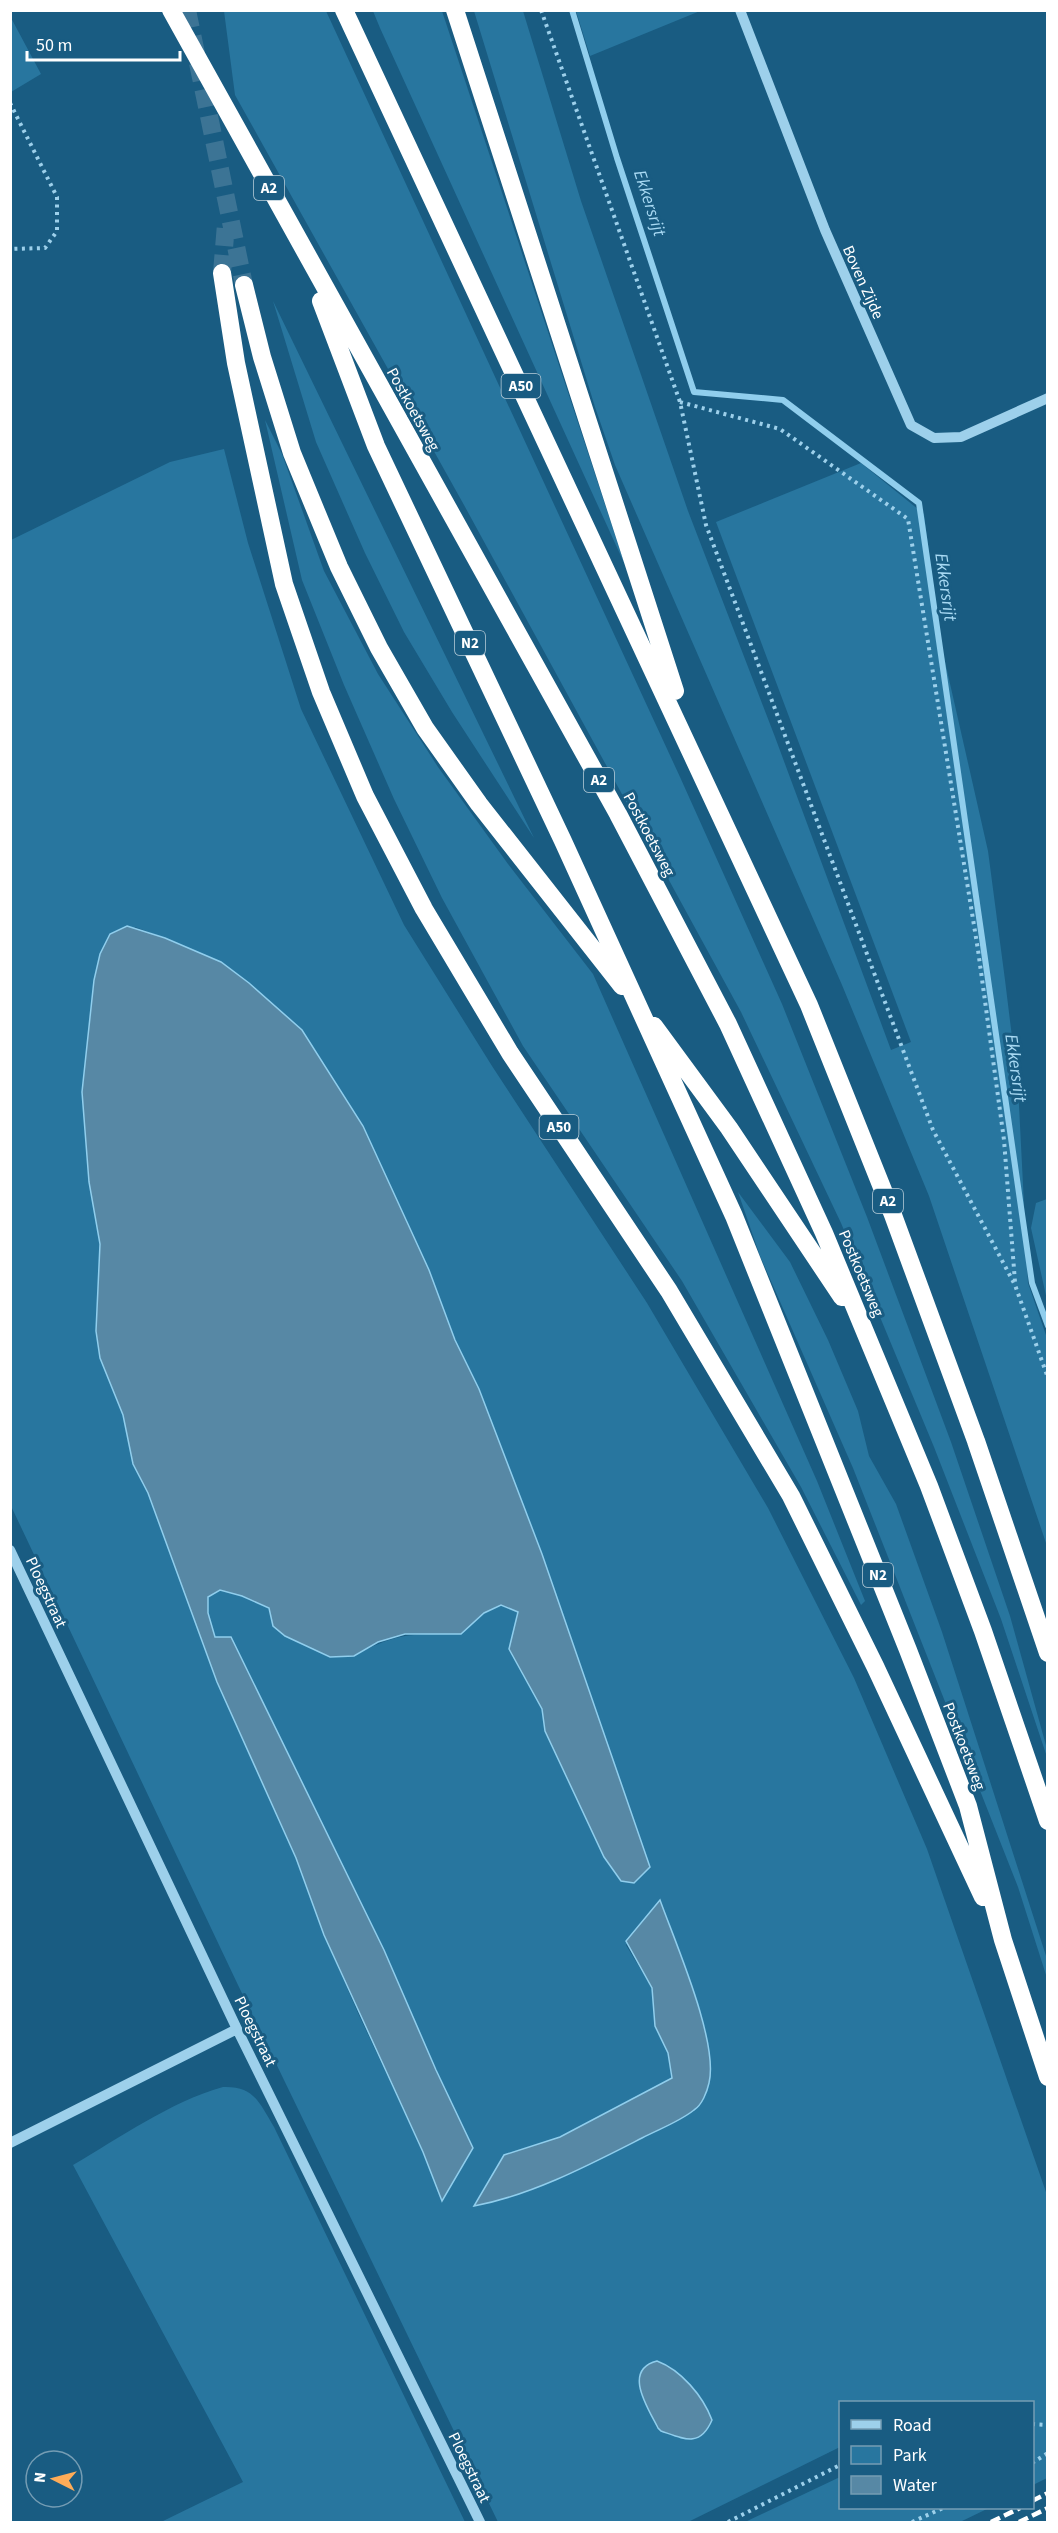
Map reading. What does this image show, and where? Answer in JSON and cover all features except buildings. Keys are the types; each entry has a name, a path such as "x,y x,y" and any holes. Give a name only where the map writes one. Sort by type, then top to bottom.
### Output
{"highway":[{"name":"Postkoetsweg","path":"171,10 612,804 728,1024 824,1233 929,1486 983,1630 1047,1821"},
{"name":"A50","path":"344,10 697,761"},
{"name":"A2","path":"455,10 697,761 809,1005 894,1215 976,1441 1047,1653"},
{"name":"Postkoetsweg","path":"300,245 376,446 563,841 734,1216 968,1806 1003,1940 1047,2077"},
{"name":"A50","path":"222,273 236,363 284,584 321,693 365,796 424,909 510,1053 669,1291 791,1496 1003,1940"},
{"name":"Postkoetsweg","path":"244,285 262,357 291,453 339,567 379,648 425,728 478,804 556,905 675,1051 866,1331"}],"street":[{"name":"Boven Zijde","path":"740,10 825,230 911,425 934,438 961,437 1047,398"},
{"name":"Ploegstraat","path":"10,1550 237,2029 480,2523"},
{"path":"10,2143 237,2029"}],"path":[{"path":"541,10 680,402 706,525 933,1130 1015,1285 1047,1378"},
{"path":"10,104 15,109 57,197 57,231 45,248 10,249"},
{"path":"680,402 780,429 908,519 978,950 1004,1140 1015,1285"},
{"path":"1034,2462 1047,2453"},
{"path":"728,2523 839,2466"},
{"path":"912,2523 942,2509"}],"green space":[{"path":"576,10 700,11 590,56"},
{"path":"224,11 326,11 680,777 782,1004 867,1217 951,1442 1010,1616 1047,1749 1047,1757 1001,1619 934,1447 841,1223 741,1012 464,505 235,95"},
{"path":"373,11 442,11 625,565 380,28"},
{"path":"474,11 523,11 581,201 688,511 891,1050 911,1042 716,522 861,463 924,514 941,644 988,851 1018,1086 1028,1283 1047,1338 1047,1546 929,1196 842,985 615,465 595,407"},
{"path":"10,16 41,74 11,92 10,92"},
{"path":"273,301 534,838 452,712 404,632 365,553 316,442"},
{"path":"265,420 282,454 324,571 378,674 438,767 508,864 593,974 817,1481 865,1601 861,1605 801,1487 682,1281 523,1046 442,898 394,799 344,685 302,580"},
{"path":"224,449 248,543 301,709 404,925 492,1066 647,1303 768,1508 854,1678 927,1849 1047,2195 1047,2478 1034,2484 1034,2401 839,2401 839,2447 688,2522 498,2522 238,1985 11,1506 11,540 170,462","holes":["135,927 165,938 429,1270 455,1340 479,1389 541,1554 581,1673 621,1881 604,1857 545,1731 542,1709 509,1649 519,1613 502,1605 484,1613 461,1634 430,1634 394,1638 354,1656 273,1626 269,1608 242,1596 220,1590 208,1597 208,1613 215,1637 231,1637 384,1950 473,2148 442,2201 423,2152 324,1935 296,1858 217,1682 148,1493 133,1464 123,1415 100,1358 96,1331 100,1244 82,1092 94,980","660,1901 706,2032 625,2147 515,2195 474,2205 504,2155 560,2137 672,2078 668,2053 655,2026 652,1988 626,1945"]},
{"path":"738,1192 790,1262 828,1340 858,1411 869,1456 896,1504 942,1632 1047,1959 1047,1978 1018,1887 853,1468 760,1256"},
{"path":"1047,1199 1047,1300 1031,1228 1036,1203"},
{"path":"223,2087 242,2089 249,2093 259,2103 274,2127 465,2522 161,2522 243,2482 73,2165 165,2111"},
{"path":"839,2477 839,2509 987,2509 960,2522 745,2522"}],"water":[{"path":"127,926 165,938 221,962 249,983 302,1030 363,1126 429,1270 455,1340 479,1389 542,1554 650,1867 634,1883 621,1881 604,1857 545,1731 542,1709 509,1649 518,1612 501,1605 484,1613 461,1634 405,1634 378,1642 354,1656 330,1657 285,1636 273,1626 269,1608 242,1596 220,1590 208,1597 208,1613 215,1637 231,1637 384,1950 473,2148 442,2201 423,2152 324,1935 296,1858 217,1682 148,1493 133,1464 123,1415 100,1358 96,1331 100,1244 89,1182 82,1092 94,980 100,954 110,934"},
{"path":"660,1900 694,1992 708,2043 709,2083 702,2102 682,2118 581,2168 517,2195 474,2206 504,2155 560,2137 672,2078 668,2053 655,2026 652,1988 626,1941"},
{"path":"657,2361 683,2377 697,2393 708,2411 712,2420 702,2435 697,2438 684,2438 658,2428 644,2400 639,2381 641,2372"}],"waterway":[{"name":"Ekkersrijt","path":"572,10 617,158 694,392 783,400 919,503 1032,1283 1048,1326"}],"tunnel":[{"path":"187,10 244,285"},
{"path":"222,273 226,224"}],"railway":[{"path":"1034,2500 1048,2493"},
{"path":"1019,2522 1048,2508"},
{"path":"991,2522 1018,2509"}]}
